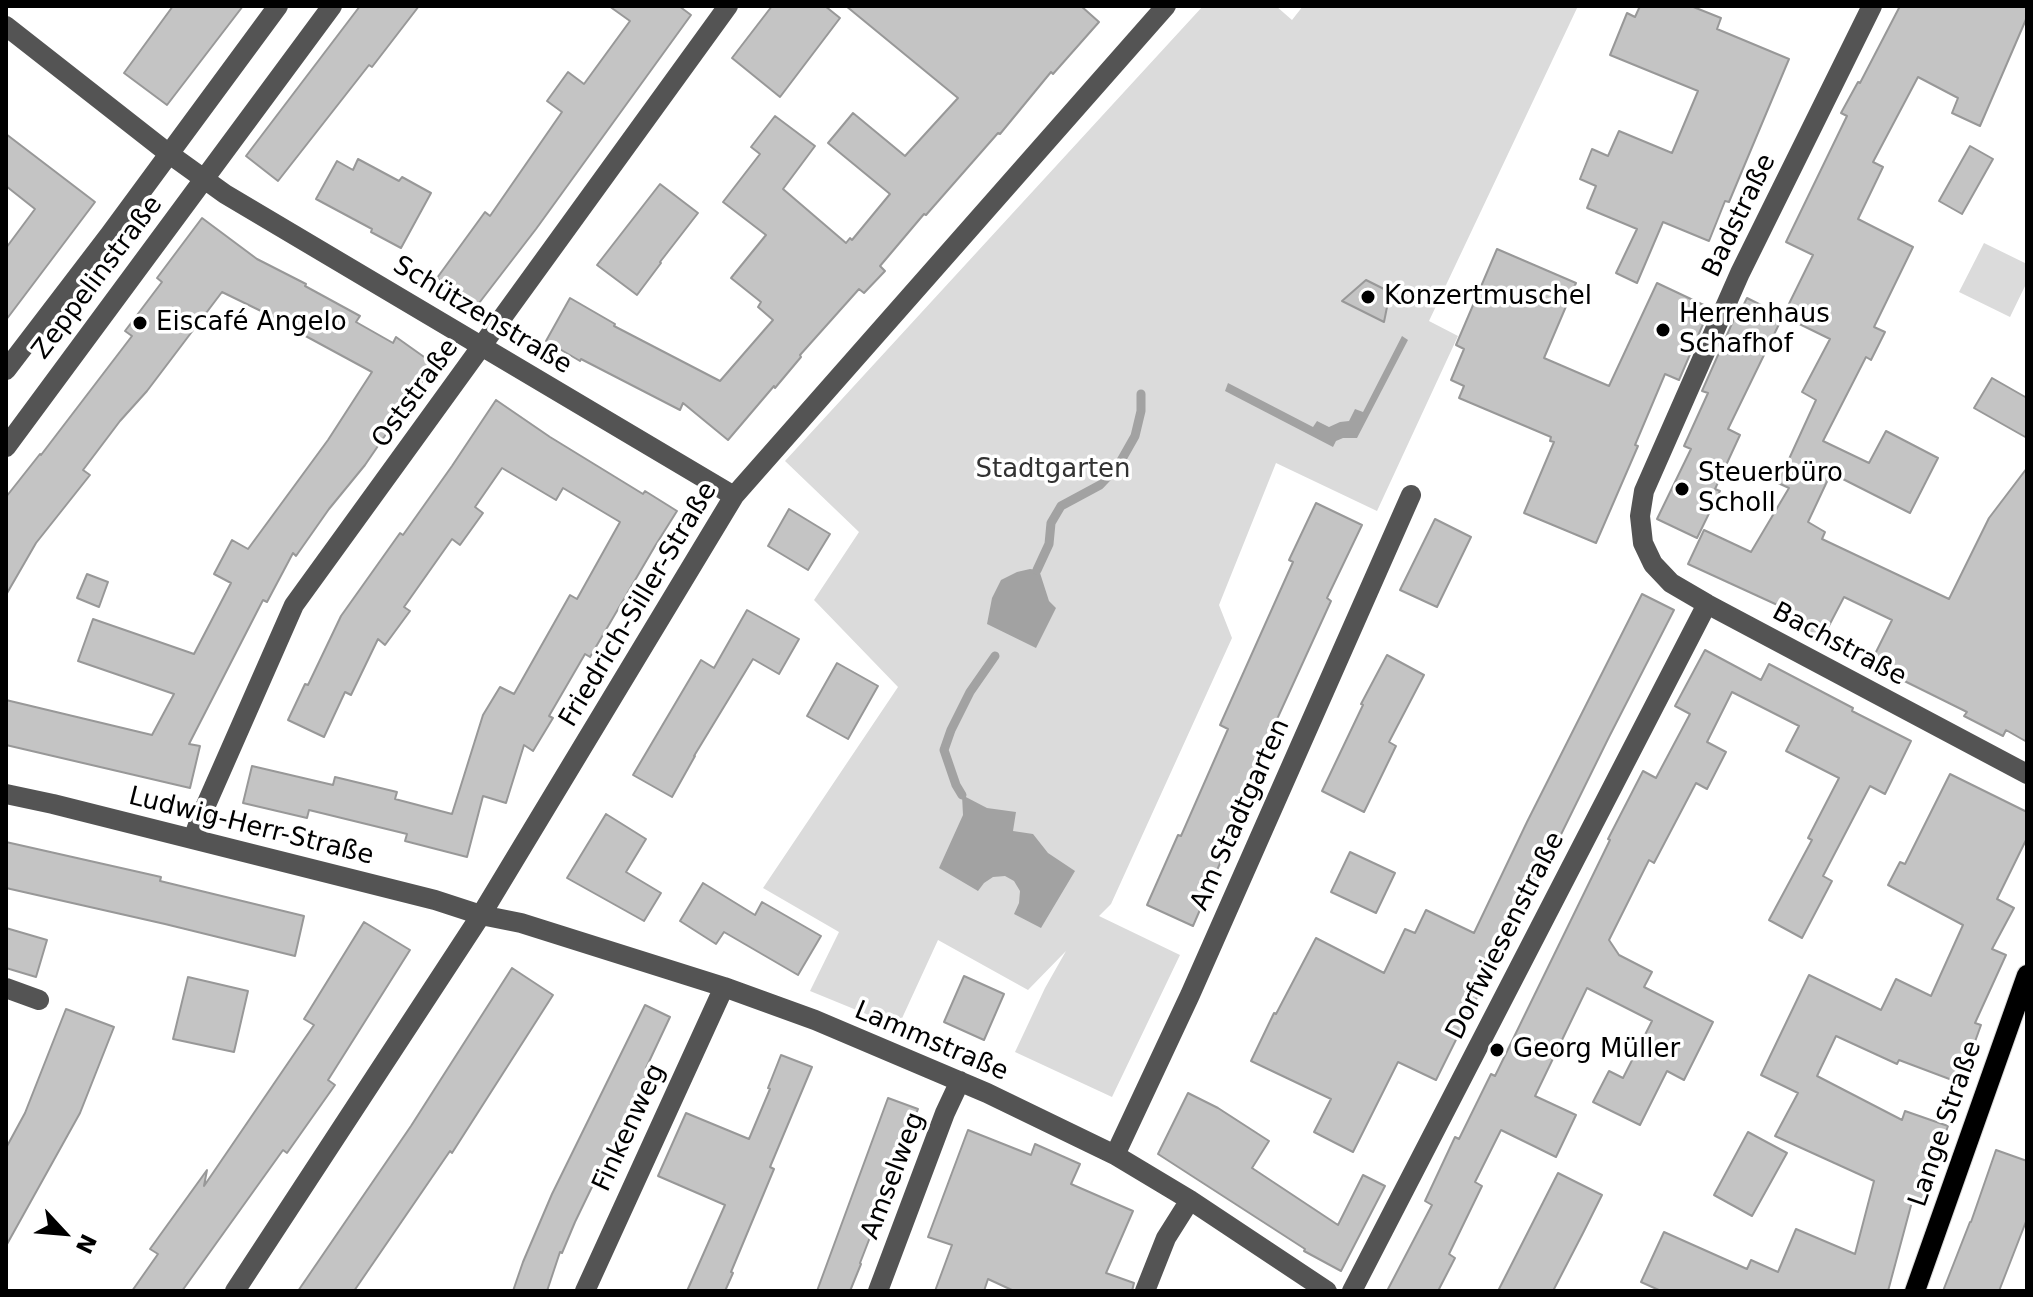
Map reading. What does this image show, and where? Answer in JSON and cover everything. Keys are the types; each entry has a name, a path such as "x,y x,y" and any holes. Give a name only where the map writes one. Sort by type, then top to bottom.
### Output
{"main road":[{"name":"Lange Straße","path":"1915,1291 2027,975"}],"street":[{"name":"Zeppelinstraße","path":"6,370 278,6"},
{"name":"Zeppelinstraße","path":"6,447 332,6"},
{"name":"Oststraße","path":"193,839 294,605 728,6"},
{"name":"Badstraße","path":"1643,543 1640,516 1644,491 1740,273 1872,6"},
{"name":"Friedrich-Siller-Straße","path":"235,1291 481,915 734,496 1164,7"},
{"path":"6,26 204,178"},
{"name":"Schützenstraße","path":"204,178 225,194 734,496"},
{"name":"Am Stadtgarten","path":"1115,1155 1190,995 1411,495"},
{"name":"Bachstraße","path":"1643,543 1653,564 1671,583 2027,774"},
{"name":"Dorfwiesenstraße","path":"1352,1291 1707,604"},
{"name":"Ludwig-Herr-Straße","path":"6,794 435,900 481,915"},
{"name":"Lammstraße","path":"481,915 521,923 724,987 815,1020 960,1081 1115,1155 1190,1200 1327,1291"},
{"name":"Finkenweg","path":"585,1291 724,987"},
{"path":"6,988 39,1000"},
{"name":"Amselweg","path":"878,1291 960,1081"},
{"path":"1145,1291 1166,1238 1190,1200"}],"green space":[{"name":"Stadtgarten","path":"1203,6 1276,6 1292,20 1303,6 1578,6 1429,321 1458,336 1377,511 1276,463 1219,605 1232,638 1111,904 1099,916 1180,955 1112,1097 1015,1052 1066,951 1028,990 938,940 898,1027 810,991 839,932 763,888 898,687 814,600 859,532 785,461"},
{"path":"1984,243 2027,264 2027,282 2010,317 1959,292"}],"shaded area":[{"path":"1402,336 1408,340 1357,438 1343,438 1336,441 1333,447 1225,391 1228,383 1313,427 1317,421 1329,427 1349,421 1355,409 1363,412"},
{"path":"1030,569 1040,573 1049,601 1056,608 1036,648 987,624 992,598 1001,580"},
{"path":"962,795 987,808 1016,812 1013,831 1033,834 1048,853 1075,871 1041,928 1014,914 1020,891 1014,881 1005,876 993,877 978,891 939,868 963,815"}],"building":[{"path":"173,6 243,6 167,105 124,73"},
{"path":"360,6 419,6 278,181 246,156"},
{"path":"609,6 679,6 691,15 476,307 437,278 485,212 490,216 562,112 547,101 568,72 584,84 630,21"},
{"path":"772,6 825,6 840,18 780,97 732,58"},
{"path":"846,6 1081,6 1099,22 924,214 880,266 885,271 864,293 859,289 728,440 683,403 680,410 546,341 570,298 614,326 720,381 773,320 758,307 761,302 731,278 766,235 723,202 760,154 751,147 775,116 815,146 783,189 846,243 850,238 852,240 890,194 828,143 853,113 905,156 958,98"},
{"path":"1640,6 1691,6 1721,18 1717,29 1789,59 1729,202 1725,201 1709,241 1663,222 1637,283 1616,273 1637,229 1587,208 1596,186 1580,179 1592,149 1608,156 1619,131 1672,153 1698,91 1610,55 1627,13 1635,17"},
{"path":"1900,6 2027,6 2027,17 1980,126 1952,113 1958,98 1918,77 1873,162 1883,167 1858,219 1913,247 1874,327 1885,332 1871,360 1866,357 1823,441 1869,463 1886,431 1938,458 1910,513 1831,473 1808,522 1825,532 1822,539 1949,599 1989,518 2027,468 2027,742 2006,730 2003,736 1964,716 1967,712 1870,664 1892,620 1844,597 1822,639 1780,618 1784,608 1688,564 1704,530 1751,552 1789,488 1778,483 1816,400 1802,392 1830,339 1783,316 1813,255 1786,242 1847,116 1841,113"},
{"path":"6,134 95,202 6,320 6,248 35,209 6,186"},
{"path":"1970,146 1993,159 1962,214 1939,201"},
{"path":"358,159 399,181 402,177 431,193 401,248 316,199 337,161 353,170"},
{"path":"660,184 698,213 637,295 597,265"},
{"path":"202,218 257,259 360,316 356,322 393,343 396,337 434,364 365,465 296,556 293,553 267,602 263,600 189,744 200,746 190,788 6,745 6,700 152,735 174,694 78,661 93,619 194,654 231,583 214,574 232,540 248,549 328,440 372,372 300,333 302,331 222,292 83,470 90,475 36,543 6,595 6,497 132,336 125,331 162,282 157,278"},
{"path":"1497,249 1576,283 1544,358 1609,386 1657,283 1710,308 1679,380 1665,374 1596,543 1524,513 1554,442 1550,441 1551,437 1459,398 1464,386 1451,380 1464,349 1456,345"},
{"name":"Konzertmuschel","path":"1366,280 1390,292 1384,322 1342,301"},
{"path":"1747,298 1783,316 1728,429 1740,435 1715,489 1720,491 1697,538 1657,519 1691,449 1684,446 1708,393 1702,391 1734,319"},
{"path":"1992,378 2027,398 2027,438 1974,408"},
{"path":"496,400 550,437 643,494 645,491 677,511 590,657 585,654 549,716 553,718 533,751 524,745 506,803 483,796 467,857 405,841 407,834 309,810 307,818 243,803 252,766 333,785 335,777 397,792 395,799 452,814 483,715 500,687 514,694 570,595 577,599 620,522 563,488 556,500 502,468 475,507 483,513 460,545 452,539 404,607 410,611 385,645 378,639 351,695 345,692 324,737 288,720 341,616 400,533 403,535"},
{"path":"1316,503 1362,525 1327,598 1331,601 1257,763 1262,766 1193,926 1147,905 1228,729 1220,725"},
{"path":"789,509 830,534 808,570 768,546"},
{"path":"1435,519 1471,537 1437,607 1400,590"},
{"path":"87,574 108,582 99,607 77,598"},
{"path":"1642,594 1674,610 1436,1080 1398,1062 1353,1152 1314,1132 1331,1099 1251,1061 1316,938 1384,973 1405,929 1415,933 1426,910 1474,933"},
{"path":"747,610 799,639 779,674 753,659 672,797 633,775 701,660 714,668"},
{"path":"1705,650 1761,680 1769,664 1911,741 1885,794 1870,786 1823,876 1832,881 1802,938 1769,920 1812,840 1808,838 1839,778 1786,751 1799,726 1732,692 1707,742 1726,752 1707,789 1696,783 1654,863 1649,860 1609,940 1619,955 1652,972 1644,987 1713,1022 1684,1080 1667,1071 1640,1125 1593,1102 1609,1071 1623,1078 1652,1021 1587,988 1535,1096 1576,1115 1556,1157 1501,1130 1475,1182 1482,1186 1449,1254 1455,1258 1438,1291 1387,1291 1432,1205 1425,1201 1455,1137 1459,1139 1491,1074 1495,1076 1643,771 1656,778 1690,714 1675,706"},
{"path":"1387,655 1424,675 1389,742 1396,746 1364,812 1322,791"},
{"path":"837,663 878,686 848,739 807,716"},
{"path":"1950,774 2027,812 2027,838 1997,899 2014,908 1992,949 2006,955 1975,1023 1981,1025 1960,1083 1899,1060 1897,1064 1836,1036 1817,1076 1902,1120 1905,1111 1948,1126 1922,1201 1913,1198 1888,1291 1661,1291 1641,1282 1664,1232 1747,1269 1751,1260 1778,1272 1796,1229 1855,1254 1874,1181 1775,1136 1798,1093 1761,1075 1809,975 1881,1010 1896,979 1931,996 1963,925 1888,885 1900,862 1905,864"},
{"path":"606,814 646,839 626,872 661,893 644,921 567,878"},
{"path":"6,842 161,877 160,881 304,916 295,956 6,888"},
{"path":"1350,852 1395,873 1376,913 1331,892"},
{"path":"703,883 755,915 762,902 821,936 798,975 724,932 716,944 680,921"},
{"path":"364,922 410,950 328,1080 335,1085 287,1153 283,1150 182,1291 132,1291 158,1254 150,1249 207,1170 204,1186 314,1025 304,1019"},
{"path":"6,928 47,940 36,977 6,968"},
{"path":"512,968 553,995 452,1153 450,1151 354,1291 298,1291 411,1126"},
{"path":"964,976 1004,994 984,1040 944,1022"},
{"path":"188,977 248,991 234,1052 173,1039"},
{"path":"645,1005 670,1017 646,1068 649,1069 560,1252 547,1291 513,1291 552,1194"},
{"path":"66,1009 114,1027 80,1113 6,1246 6,1148 25,1113"},
{"path":"781,1055 812,1067 770,1167 774,1169 733,1273 725,1291 687,1291 725,1205 658,1176 686,1113 749,1139"},
{"path":"1188,1093 1269,1141 1252,1168 1338,1225 1363,1175 1385,1186 1341,1271 1304,1251 1158,1154"},
{"path":"888,1098 918,1109 877,1213 861,1264 850,1291 817,1291"},
{"path":"968,1130 1031,1155 1035,1144 1080,1164 1071,1184 1133,1211 1106,1273 1134,1283 1132,1291 1014,1291 988,1279 984,1291 935,1291 952,1245 928,1237"},
{"path":"1748,1132 1787,1153 1752,1216 1714,1195"},
{"path":"1996,1150 2027,1161 2027,1219 1999,1291 1943,1291 1971,1222"},
{"path":"1558,1173 1602,1195 1583,1233 1553,1291 1498,1291"}],"waterway":[{"path":"1037,570 1049,544 1051,523 1061,506 1100,485 1118,466 1135,436 1141,411 1141,394"},
{"path":"962,795 944,750 970,692 995,656"}],"place":[{"name":"Konzertmuschel","path":"1368,297"},
{"name":"Eiscafé Angelo","path":"140,323"},
{"name":"Herrenhaus Schafhof","path":"1663,330"},
{"name":"Steuerbüro Scholl","path":"1682,489"},
{"name":"Georg Müller","path":"1497,1050"}]}
